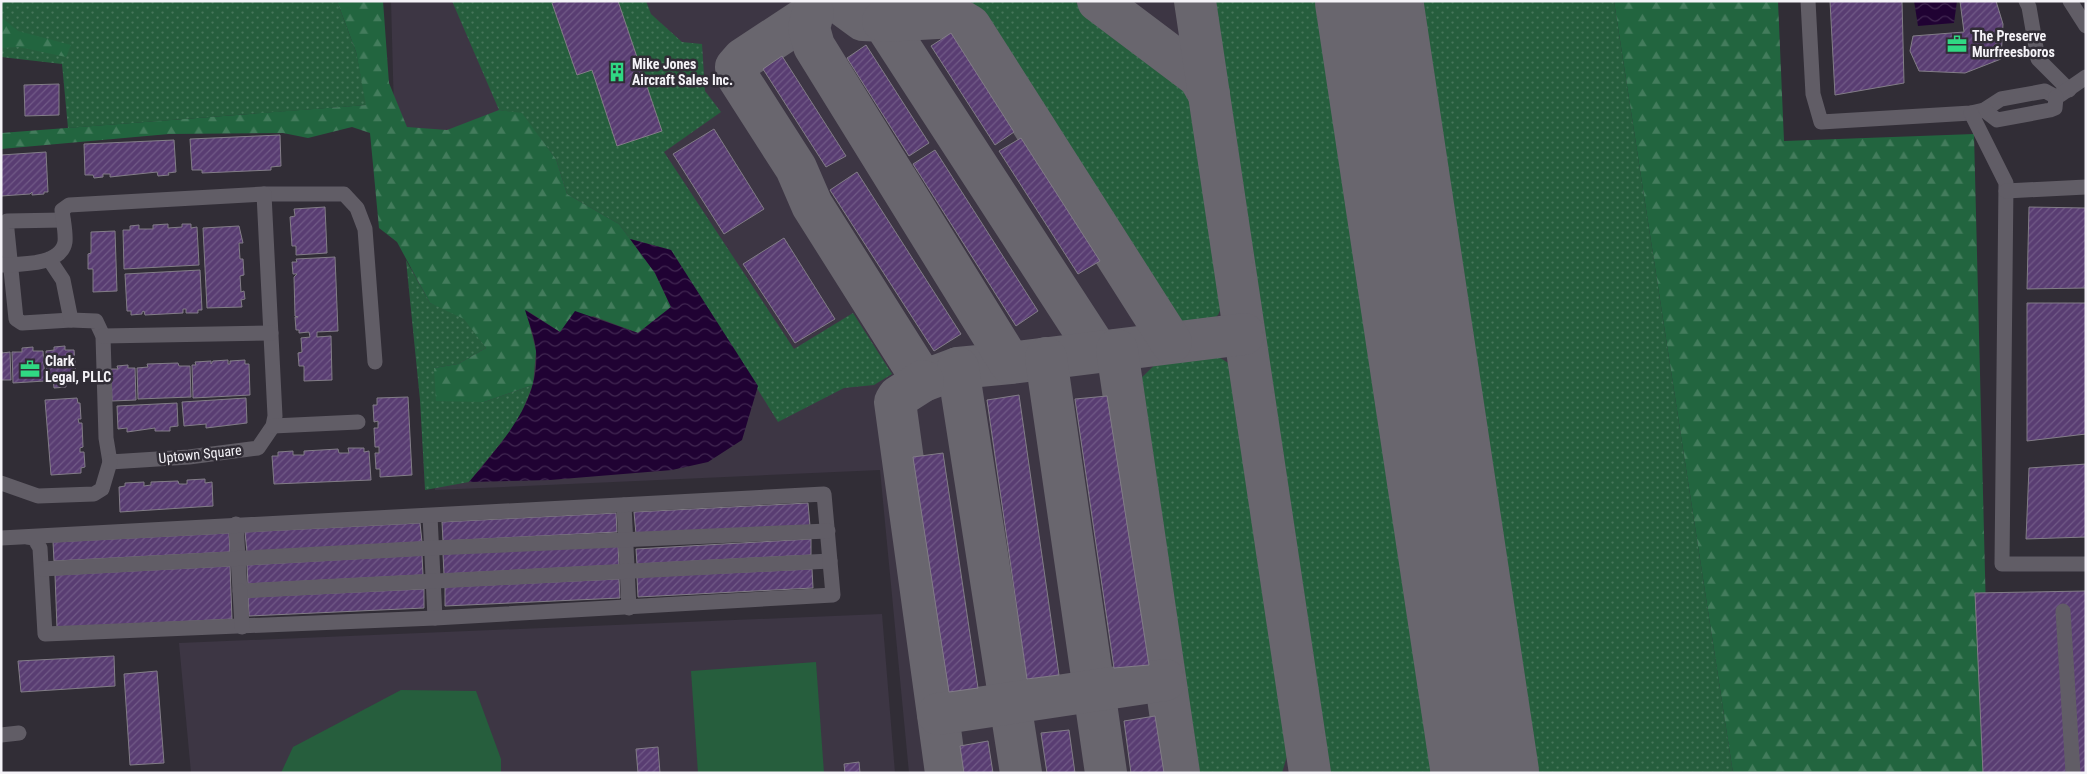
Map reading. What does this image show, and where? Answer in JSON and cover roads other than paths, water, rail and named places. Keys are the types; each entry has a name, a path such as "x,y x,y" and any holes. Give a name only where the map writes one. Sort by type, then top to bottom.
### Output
{"street":[{"path":"1808,1 1813,94 1821,122 1977,111 2001,99 2045,91 2062,93"},
{"path":"2026,1 2038,58 2062,93"},
{"path":"2070,1 2086,26"},
{"path":"1977,111 1997,120 2055,108 2062,93 2086,77"},
{"path":"2018,96 2022,115"},
{"path":"1977,111 2006,183 2002,564 2086,564"},
{"path":"2006,191 2086,187"},
{"path":"264,194 275,416 273,426 358,422"},
{"path":"6,265 49,259 60,252 65,242 62,210 69,205 264,194 344,194 357,208 366,229 375,362"},
{"path":"1,483 38,496 94,494 102,488 110,462 106,438 103,336 96,321 19,322 16,319 6,265 4,221 63,220"},
{"path":"49,259 63,280 71,320"},
{"path":"103,336 271,333"},
{"name":"Uptown Square","path":"110,462 189,457 258,448 273,426"},
{"path":"1,538 824,494 833,595 435,618 46,634 40,548 34,538 26,537"},
{"path":"624,505 629,608"},
{"path":"430,516 435,618"},
{"path":"236,524 242,627"},
{"path":"42,569 432,548 828,531"},
{"path":"240,591 830,561"},
{"path":"2063,611 2073,773"},
{"path":"1,735 19,733"}],"water":[{"path":"1914,1 1957,1 1954,23 1918,26"},
{"path":"630,239 671,250 758,386 742,440 708,462 672,470 550,480 469,482 516,422 532,388 536,370 536,351 525,310 560,332 575,311 638,333 671,307 655,273"}],"place":[{"name":"The Preserve Murfreesboros","path":"1957,44"},
{"name":"Mike Jones Aircraft Sales Inc.","path":"617,72"},
{"name":"Clark Legal, PLLC","path":"30,369"}]}
